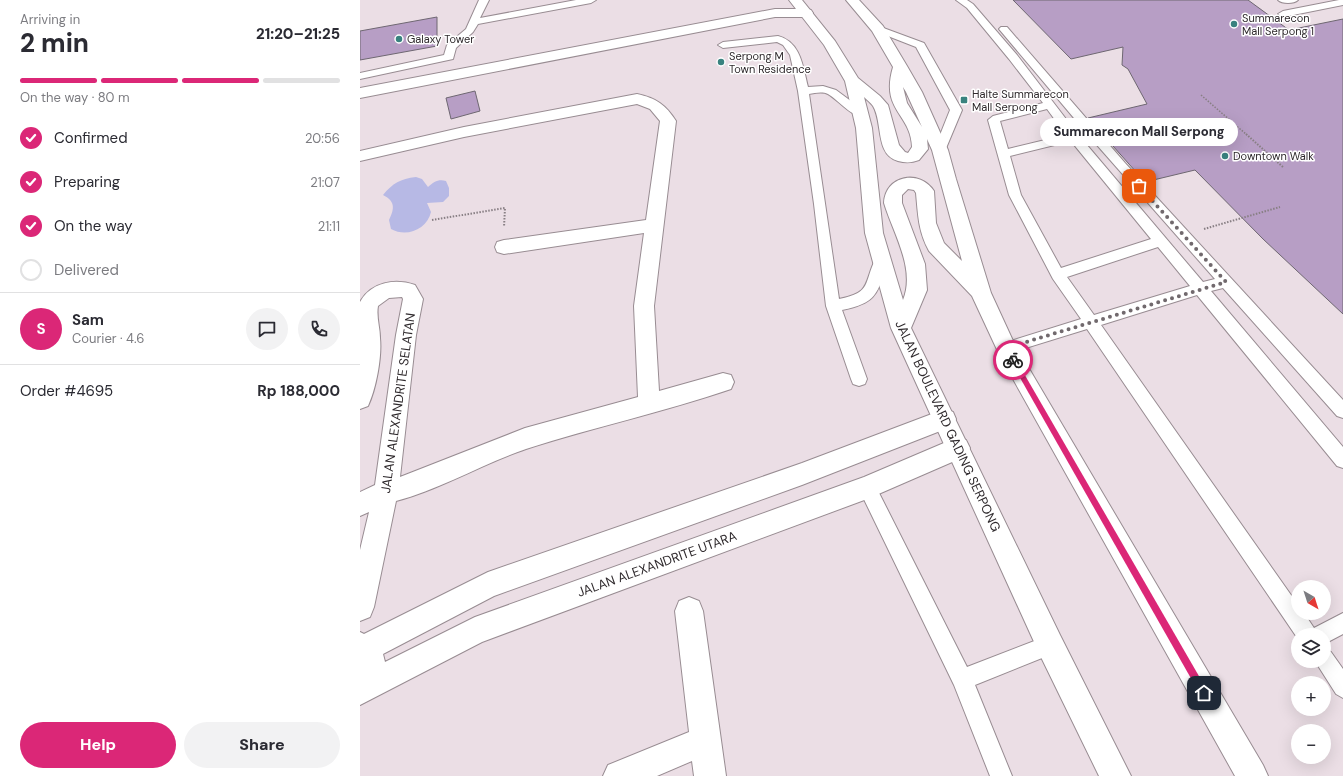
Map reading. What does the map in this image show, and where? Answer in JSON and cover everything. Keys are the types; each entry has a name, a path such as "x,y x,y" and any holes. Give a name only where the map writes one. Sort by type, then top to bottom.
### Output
{"street":[{"path":"852,0 878,28 914,92 940,150 947,179 981,293 1006,348 1252,776"},
{"path":"360,93 775,13 799,5"},
{"name":"JALAN BOULEVARD GADING SERPONG","path":"799,5 830,44 852,81 864,128 874,233 901,328 1050,645 1115,776"},
{"path":"852,81 879,104 885,117 891,147 895,154 900,158 914,156 918,152 920,146 918,136 899,101 895,88 900,66"},
{"path":"360,156 479,129 637,100 648,100 663,112 668,121 665,156 654,225 644,306 648,403"},
{"path":"901,328 917,290 915,264 893,203 893,194 899,187 906,184 919,185 925,191 927,223 936,246 981,293"},
{"path":"504,247 654,225"},
{"name":"JALAN ALEXANDRITE SELATAN","path":"360,399 370,344 368,307 374,298 383,292 399,288 408,290 413,299 406,335 386,492 360,607"},
{"path":"360,504 386,492 412,485 465,462 525,439 723,382"},
{"path":"360,690 369,674 371,658 362,647 488,585 802,474 945,419"},
{"name":"JALAN ALEXANDRITE UTARA","path":"360,690 475,631 867,487 958,448"},
{"path":"689,611 710,776"},
{"path":"619,776 705,741"}],"lane":[{"path":"360,76 450,57 451,47 470,30 484,0"},
{"path":"474,22 591,0"},
{"path":"961,0 978,5 1074,137 1343,460"},
{"path":"1283,0 1294,0"},
{"path":"1283,14 1343,2"},
{"path":"997,21 1092,132 1343,411"},
{"path":"878,28 920,45 956,110 940,150"},
{"path":"723,45 778,39 784,41 795,55 803,91 820,204 832,306 859,379"},
{"path":"1040,91 1055,87"},
{"path":"803,91 823,89 832,92 860,114"},
{"path":"1050,105 995,118 994,120 1015,195 1058,275 1302,628"},
{"path":"1004,154 1092,132"},
{"path":"1058,275 1161,241"},
{"path":"832,306 862,300 870,292 881,262"},
{"path":"1006,348 1226,282"},
{"path":"867,487 962,679 1001,776"},
{"path":"1331,630 1343,623"},
{"path":"962,679 1050,645"},
{"path":"1330,668 1343,686"}],"path":[{"path":"1201,95 1283,167"},
{"path":"1183,234 1280,207"},
{"path":"432,220 505,208 504,247"}],"water":[{"path":"416,177 422,179 428,187 436,181 446,181 449,188 449,196 443,202 427,203 431,212 429,218 421,227 410,232 397,232 391,229 389,220 393,208 392,202 383,195 397,182"}],"building":[{"path":"1013,0 1248,0 1289,30 1343,19 1343,314 1263,239 1195,170 1145,182 1088,118 1147,104 1128,69 1122,65 1123,47 1071,59"},
{"name":"Galaxy Tower","path":"437,17 437,46 360,60 360,31"},
{"path":"475,91 480,111 451,119 446,98"}],"way so far":[{"path":"1013,360 1006,348 1226,282 1139,186"}],"place":[{"name":"Summarecon Mall Serpong 1","path":"1234,24"},
{"name":"Galaxy Tower","path":"399,39"},
{"name":"Serpong M Town Residence","path":"721,62"},
{"name":"Halte Summarecon Mall Serpong","path":"964,100"},
{"name":"Downtown Walk","path":"1225,156"},
{"name":"Summarecon Mall Serpong","path":"1139,186"}],"route":[{"path":"1013,360 1204,693"}]}
